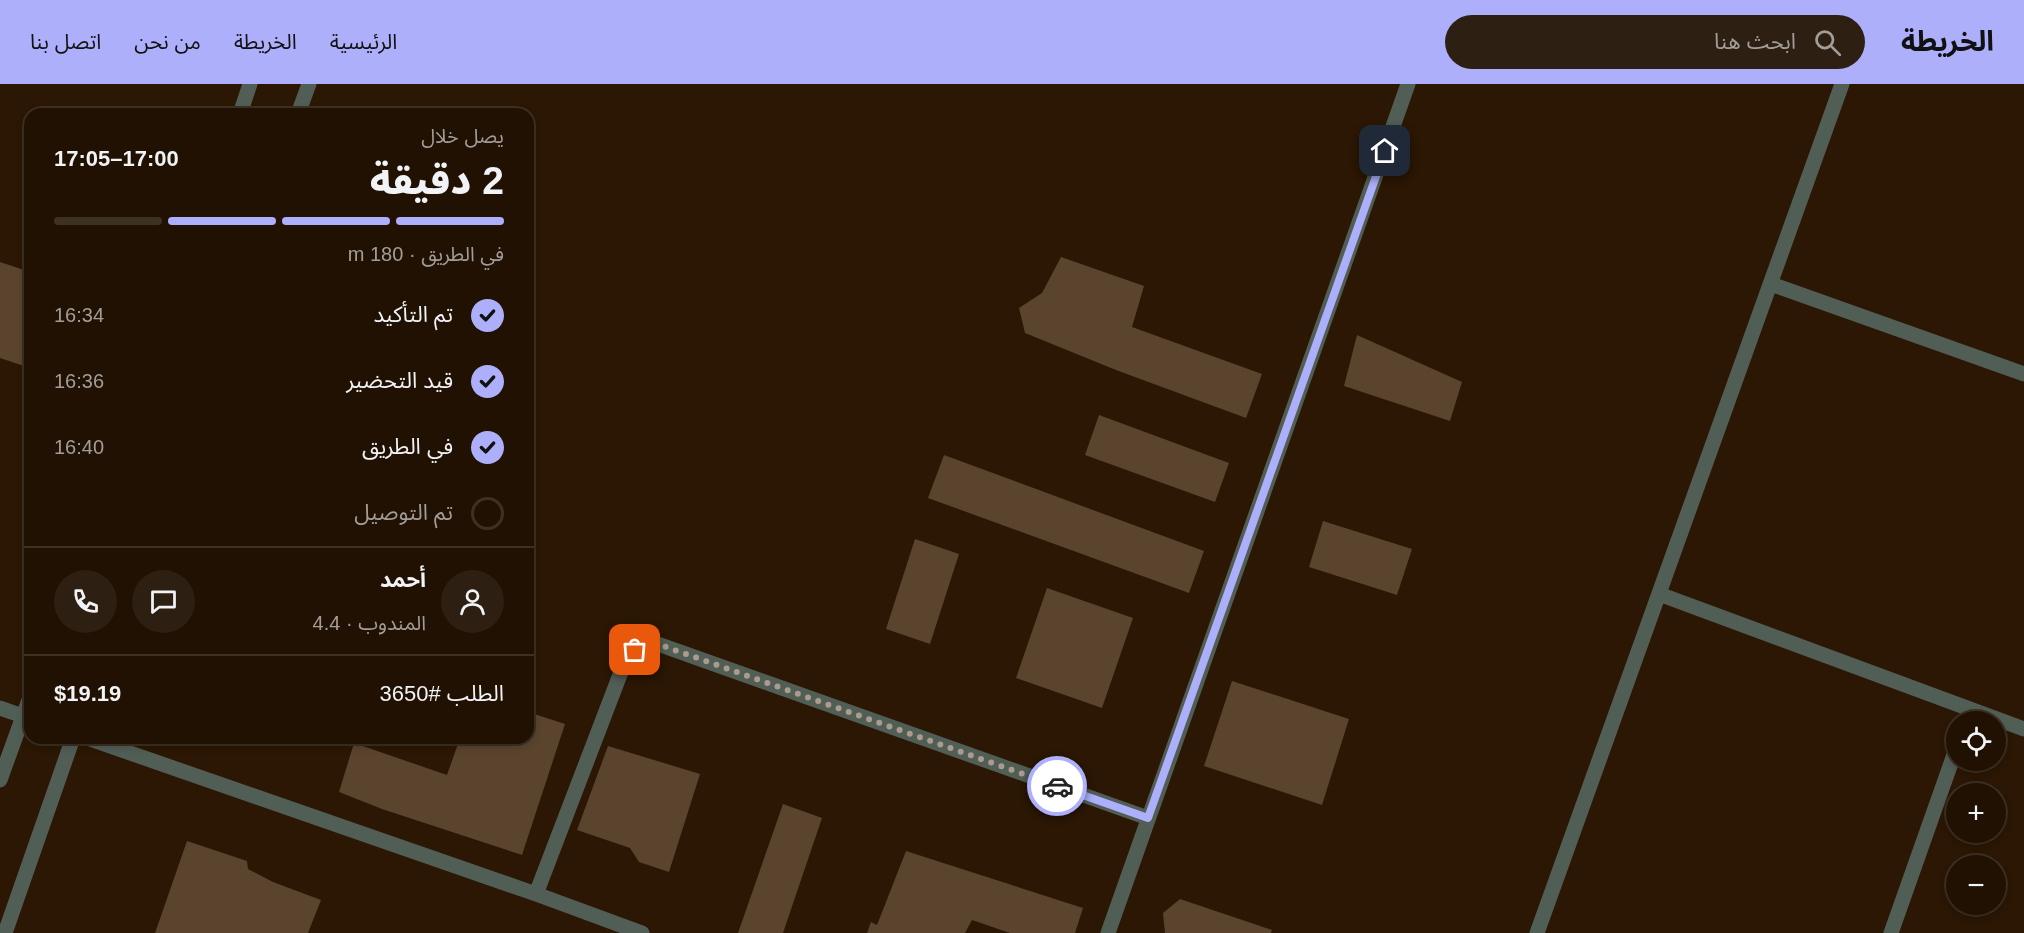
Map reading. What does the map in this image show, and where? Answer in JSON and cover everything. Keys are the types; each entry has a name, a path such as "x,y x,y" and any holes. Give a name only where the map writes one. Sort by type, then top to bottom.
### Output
{"street":[{"path":"242,108 250,84"},
{"path":"300,108 309,84"},
{"path":"1108,933 1408,84"},
{"path":"1537,933 1842,84"},
{"path":"1771,284 2024,374"},
{"path":"1659,594 1955,711"},
{"path":"536,894 626,659 635,650 655,643 1148,818"},
{"path":"0,708 23,716 0,780"},
{"path":"2006,725 2024,729"},
{"path":"4,933 71,744"},
{"path":"104,744 642,933"},
{"path":"1891,933 1948,771"}],"building":[{"path":"1061,257 1144,286 1132,327 1262,374 1246,418 1116,370 1025,333 1019,308 1042,293"},
{"path":"0,262 24,270 24,366 0,358"},
{"path":"1357,335 1462,382 1450,421 1344,386"},
{"path":"1099,415 1229,463 1215,502 1085,455"},
{"path":"944,455 1204,551 1189,593 928,498"},
{"path":"1323,521 1412,549 1397,595 1309,567"},
{"path":"915,539 959,554 930,644 886,629"},
{"path":"1047,588 1133,618 1102,708 1016,678"},
{"path":"1232,681 1349,719 1322,805 1204,766"},
{"path":"534,714 565,724 522,855 382,809 339,792 354,744 447,775 458,744 534,744"},
{"path":"608,746 700,774 669,872 639,862 630,848 577,830"},
{"path":"783,804 822,818 783,933 738,933"},
{"path":"187,841 247,861 248,869 273,882 321,900 308,933 155,933"},
{"path":"906,851 1083,908 1075,933 1010,933 972,920 965,933 867,933 871,922 877,925"},
{"path":"1180,899 1272,930 1271,933 1165,933 1163,913"}],"way so far":[{"path":"635,650 655,643 1057,786"}],"route":[{"path":"1057,786 1148,818 1385,151"}]}
